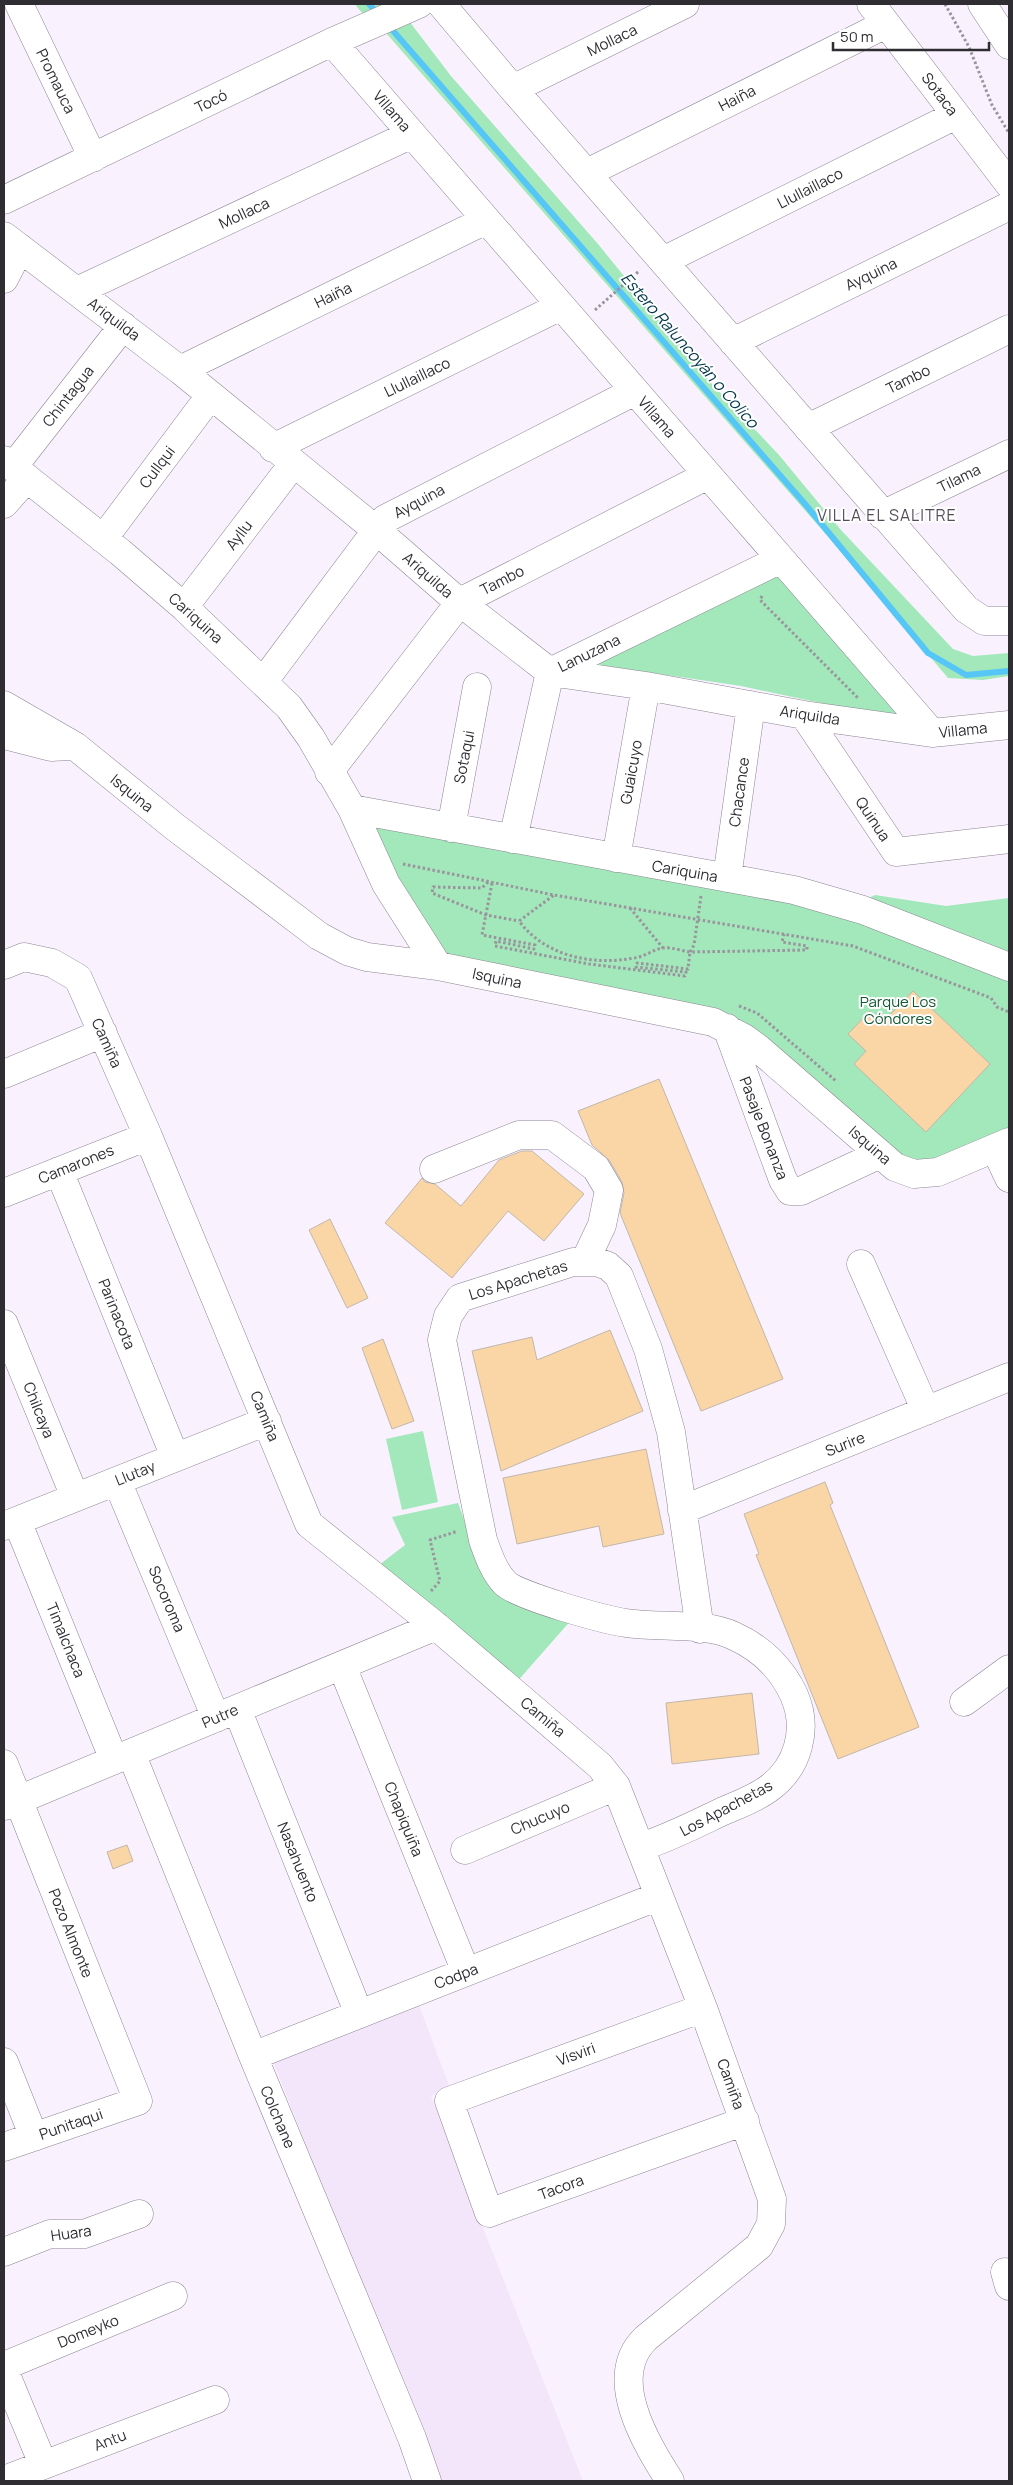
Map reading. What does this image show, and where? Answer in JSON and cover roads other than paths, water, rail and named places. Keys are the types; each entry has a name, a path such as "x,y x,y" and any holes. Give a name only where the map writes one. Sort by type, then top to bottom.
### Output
{"street":[{"name":"Promauca","path":"19,4 93,158"},
{"path":"441,4 512,89 588,173 654,264 733,342 966,609 984,621 1009,621"},
{"name":"Mollaca","path":"512,89 685,4"},
{"path":"982,4 1009,45"},
{"name":"Tocó","path":"4,200 332,42 411,8"},
{"name":"Sotaca","path":"879,14 1009,184"},
{"name":"Haiña","path":"588,173 879,14"},
{"name":"Villama","path":"332,42 708,475 777,562 932,733 1009,725"},
{"name":"Llullaillaco","path":"654,264 956,115"},
{"name":"Mollaca","path":"77,292 412,134"},
{"name":"Ayquina","path":"733,342 1009,206"},
{"name":"Haiña","path":"180,370 486,220"},
{"path":"4,279 12,242"},
{"name":"Ariquilda","path":"12,242 180,370 460,602 550,672 646,686 804,715 932,733"},
{"name":"Llullaillaco","path":"283,456 561,306"},
{"name":"Chintagua","path":"4,504 15,468 123,326"},
{"name":"Tambo","path":"808,428 1009,329"},
{"name":"Ayquina","path":"264,682 385,519 407,506 635,391"},
{"name":"Cullqui","path":"103,539 210,396"},
{"name":"Tilama","path":"882,515 1009,454"},
{"name":"Ayllu","path":"184,607 283,456"},
{"name":"Cariquina","path":"15,468 184,607 289,707 310,738 352,809 386,884 438,966"},
{"name":"Tambo","path":"329,772 460,602 708,475"},
{"name":"Lanuzana","path":"513,839 550,672 777,562"},
{"name":"Guaicuyo","path":"616,858 646,686"},
{"name":"Sotaqui","path":"450,828 477,687"},
{"name":"Chacance","path":"719,888 751,705"},
{"name":"Isquina","path":"4,706 75,746 175,827 333,944 367,957 438,966 698,1018 727,1028 759,1049 880,1154 904,1171 926,1175 938,1172 1002,1145"},
{"name":"Quinua","path":"804,715 896,852 1009,839"},
{"path":"4,734 51,747 75,746"},
{"name":"Cariquina","path":"352,809 616,858 719,888 794,890 863,910 1009,967"},
{"name":"Camiña","path":"4,965 24,957 52,963 78,978 148,1136 309,1524 436,1626 600,1766 616,1786 703,2008 772,2200 772,2218 766,2236 759,2246 639,2345 633,2353 628,2370 629,2389 639,2423 651,2450 670,2481"},
{"name":"Pasaje Bonanza","path":"727,1028 783,1180 790,1191 801,1191 880,1154"},
{"path":"4,1074 103,1033"},
{"path":"434,1169 519,1135 552,1135 596,1168 609,1190 602,1225 585,1261"},
{"name":"Camarones","path":"4,1193 148,1136"},
{"path":"1002,1145 1009,1178"},
{"name":"Parinacota","path":"59,1171 175,1457"},
{"name":"Los Apachetas","path":"641,1847 672,1836 768,1789 789,1768 800,1742 798,1703 782,1674 772,1661 747,1642 733,1635 718,1630 700,1629 626,1623 524,1594 506,1583 496,1570 483,1540 442,1340 448,1316 460,1298 573,1262 585,1261 608,1266 619,1276 648,1349 672,1432 700,1629"},
{"path":"861,1264 926,1411"},
{"name":"Chilcaya","path":"4,1324 75,1497"},
{"name":"Surire","path":"682,1510 1009,1377"},
{"name":"Llutay","path":"10,1523 267,1421"},
{"name":"Socoroma","path":"117,1481 227,1713"},
{"name":"Timalchaca","path":"10,1523 122,1757"},
{"name":"Putre","path":"11,1803 436,1626"},
{"name":"Chapiquiña","path":"342,1666 466,1972"},
{"path":"964,1702 1004,1678"},
{"name":"Nasahuento","path":"227,1713 359,2014"},
{"name":"Colchane","path":"122,1757 253,2056 412,2438 426,2481"},
{"name":"Pozo Almonte","path":"4,1764 11,1803 138,2101"},
{"name":"Chucuyo","path":"465,1850 616,1786"},
{"name":"Codpa","path":"253,2056 659,1896"},
{"name":"Visviri","path":"449,2101 703,2008"},
{"path":"4,2062 34,2137"},
{"name":"Punitaqui","path":"4,2147 138,2101"},
{"name":"Tacora","path":"449,2101 489,2213 745,2121"},
{"name":"Huara","path":"4,2252 50,2234 84,2234 139,2214"},
{"name":"Domeyko","path":"4,2366 173,2296"},
{"path":"4,2370 50,2469"},
{"name":"Antu","path":"4,2480 50,2469 215,2400"}],"waterway":[{"name":"Estero Raluncoyán o Colico","path":"369,4 378,14"},
{"name":"Estero Raluncoyán o Colico","path":"388,25 805,504 928,653 966,675 1009,671"}],"district":[{"name":"VILLA EL SALITRE","path":"887,515"}],"park label":[{"name":"Parque Los Cóndores","path":"898,1010"}]}
